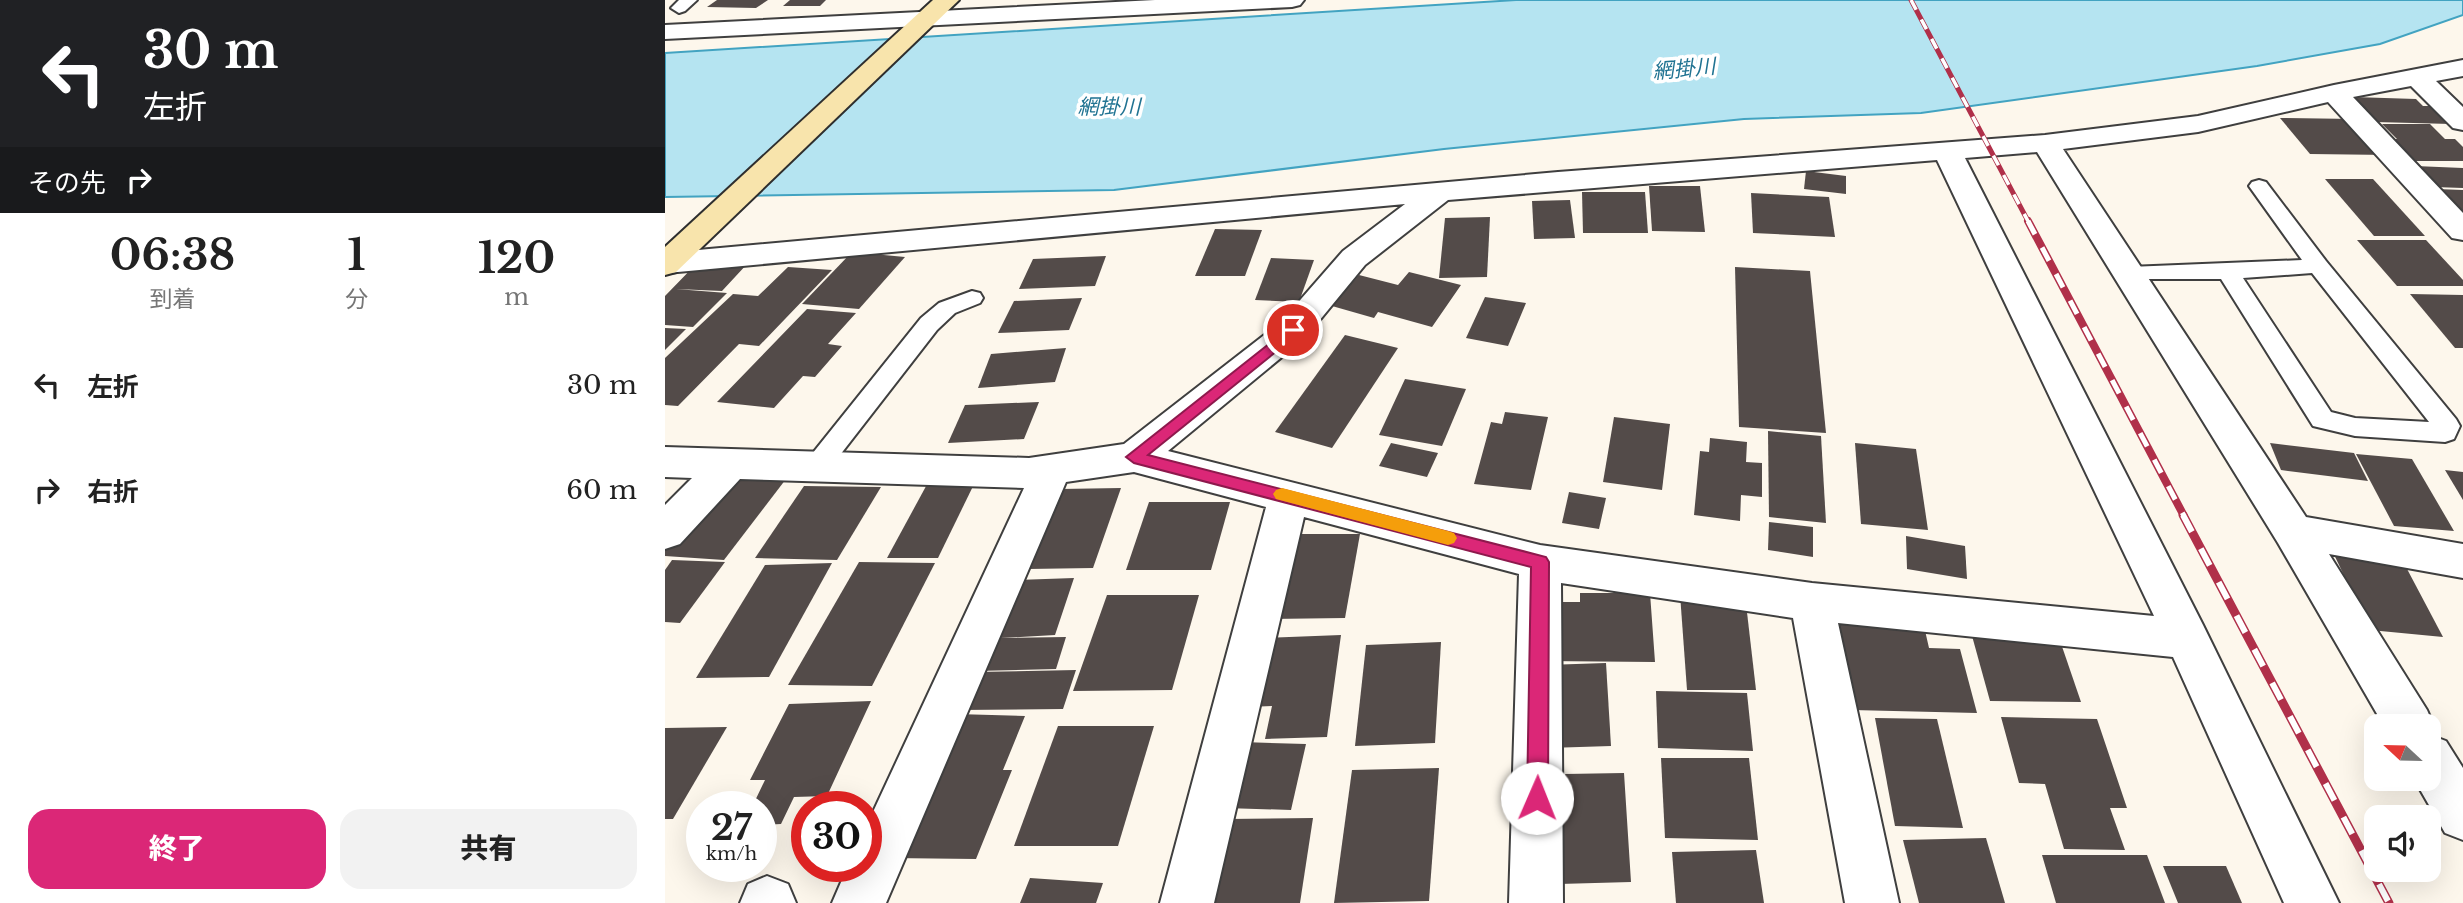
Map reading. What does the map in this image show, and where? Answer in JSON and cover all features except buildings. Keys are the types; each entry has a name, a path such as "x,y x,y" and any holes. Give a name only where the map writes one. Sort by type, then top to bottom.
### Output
{"street":[{"path":"670,260 947,0"},
{"path":"665,32 921,22 1292,0"},
{"path":"670,260 1440,192 2045,143 2198,124 2463,68"},
{"path":"2417,77 2463,122"},
{"path":"2335,93 2463,231"},
{"path":"2045,143 2293,531 2403,714"},
{"path":"1947,150 2187,639 2312,903"},
{"path":"1134,457 1293,330 1354,258 1440,192"},
{"path":"665,462 1051,471 1134,457 1540,562 1812,602 2187,639"},
{"path":"665,532 731,463"},
{"path":"859,903 1051,471"},
{"path":"1187,903 1289,496"},
{"path":"2293,531 2463,561"},
{"path":"1536,903 1540,562"},
{"path":"1812,602 1872,903"},
{"path":"2441,778 2463,815"}],"lane":[{"path":"2228,272 2322,419 2355,427 2445,432 2447,426 2318,266 2259,186"},
{"path":"2129,274 2228,272 2318,266"},
{"path":"817,466 929,324 947,308 972,298"}],"water":[{"name":"網掛川","path":"1516,0 2463,0 2463,15 2380,44 2257,66 1921,113 1744,119 1444,149 1114,190 665,197 665,53"}],"railway":[{"path":"1911,0 2029,223"},
{"path":"2028,221 2184,516"},
{"path":"2183,515 2389,903"}],"slow traffic":[{"path":"1282,494 1448,538"}],"route":[{"path":"1293,330 1134,457 1540,562 1537,798"}]}
